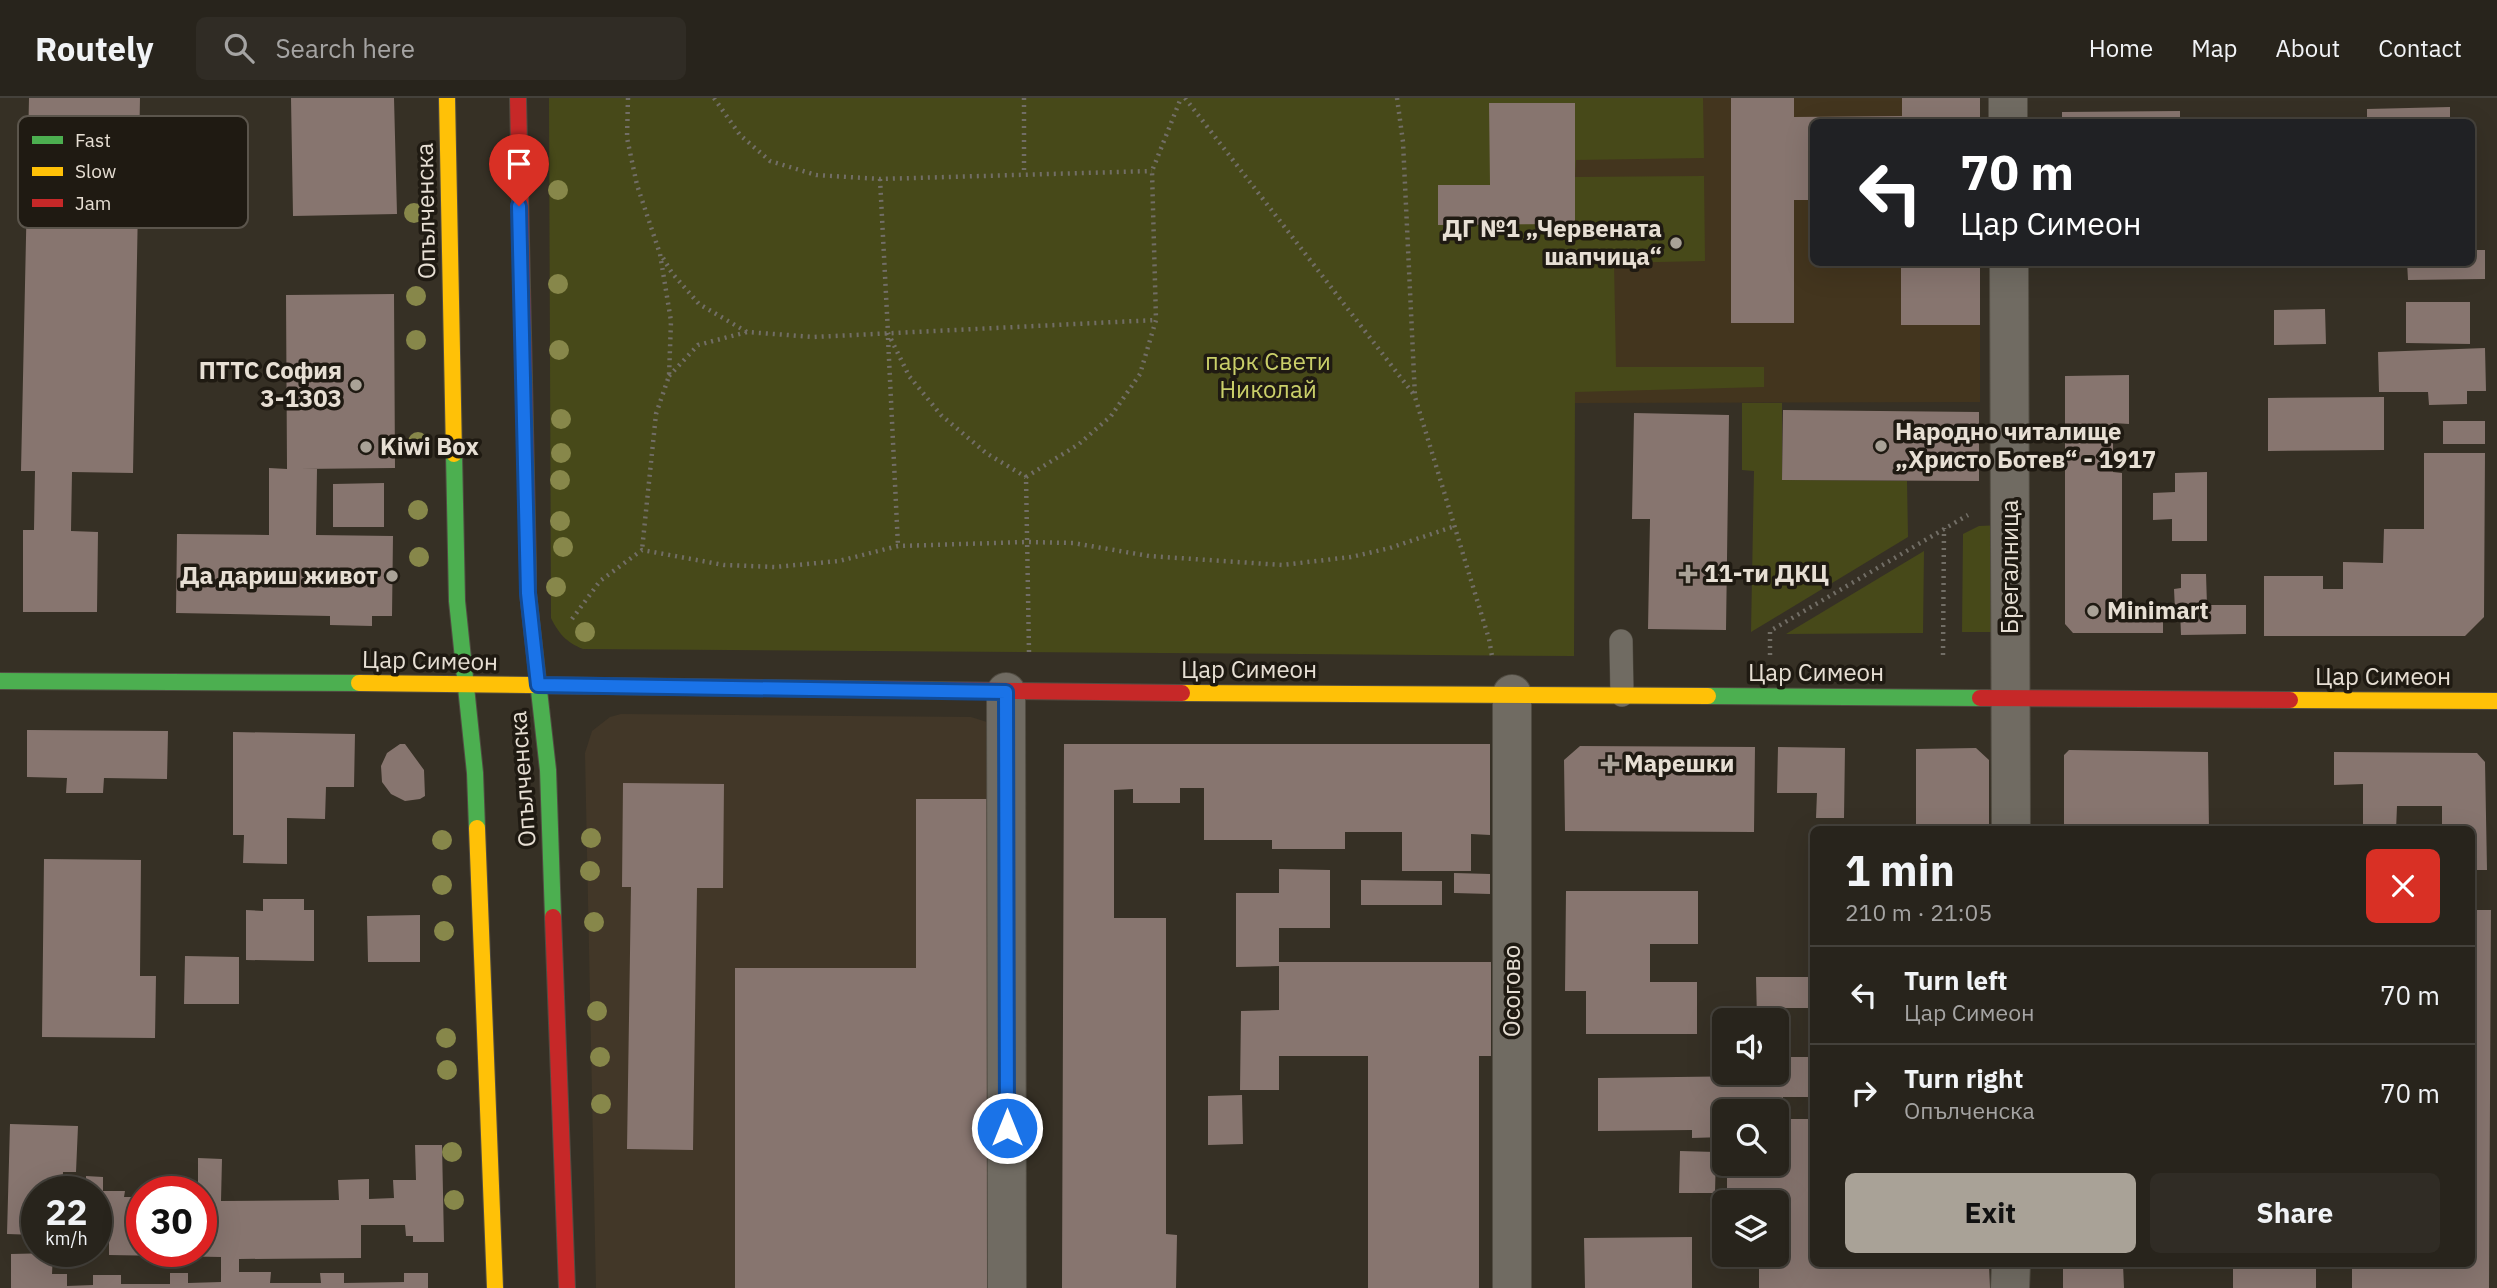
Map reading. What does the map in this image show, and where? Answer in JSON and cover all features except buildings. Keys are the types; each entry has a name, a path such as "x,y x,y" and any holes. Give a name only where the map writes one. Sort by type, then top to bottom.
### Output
{"street":[{"name":"Опълченска","path":"447,98 457,601 475,773 495,1288"},
{"name":"Опълченска","path":"518,98 528,593 550,808 567,1288"},
{"path":"2008,98 2008,119"},
{"name":"Брегалница","path":"2009,266 2011,826"},
{"name":"Цар Симеон","path":"0,681 1006,692 2497,701"},
{"path":"1006,692 1007,1288"},
{"name":"Осогово","path":"1512,694 1512,1288"},
{"path":"2011,1267 2011,1288"}],"lane":[{"path":"1621,641 1622,695"}],"path":[{"path":"628,98 627,138 637,185 660,254 671,321 669,376 656,414 642,550"},
{"path":"714,98 740,135 770,161 816,175 880,178 1152,172"},
{"path":"1024,98 1024,174"},
{"path":"1026,477 1079,444 1111,416 1140,374 1156,320 1152,172 1183,98 1415,397"},
{"path":"1397,98 1403,142 1415,397 1492,655"},
{"path":"880,178 898,546"},
{"path":"660,254 672,274 699,304 747,332"},
{"path":"669,376 698,345 747,332 814,337 1156,320"},
{"path":"888,333 909,376 941,415 986,453 1026,477"},
{"path":"1026,477 1029,649"},
{"path":"1770,656 1770,631 1973,512 2010,510"},
{"path":"568,625 600,581 642,550 724,565 775,568 839,561 898,546 1073,543 1149,556 1282,565 1351,557 1390,548 1455,526"},
{"path":"1943,656 1944,527"}],"shaded area":[{"name":"ДГ №1 „Червената шапчица“","path":"1574,98 1980,98 1980,119 1810,119 1810,266 1980,266 1980,402 1575,403"},
{"path":"621,714 971,717 990,723 1007,1288 596,1288 585,753 592,731 610,717"}],"green space":[{"name":"парк Свети Николай","path":"549,98 1703,98 1704,158 1576,160 1575,177 1704,176 1705,261 1614,263 1616,367 1764,367 1764,387 1575,392 1574,656 583,649 564,637 551,618"},
{"path":"1742,403 1782,403 1782,480 1907,481 1908,537 1751,632 1754,471 1742,470"},
{"path":"2003,525 2003,632 1962,632 1963,534 1979,526"},
{"path":"1924,551 1923,633 1786,634"}],"traffic: fast":[{"path":"454,454 457,601 475,773 477,828"},
{"path":"528,569 528,593 548,770 553,917"},
{"path":"0,681 359,683"},
{"path":"1708,696 1980,698"}],"traffic: slow":[{"path":"447,98 454,454"},
{"path":"359,683 685,687"},
{"path":"1182,693 1708,696"},
{"path":"2290,700 2497,701"},
{"path":"477,828 495,1288"}],"traffic: jam":[{"path":"518,98 528,569"},
{"path":"685,687 1182,693"},
{"path":"1980,698 2290,700"},
{"path":"553,917 567,1288"}],"place":[{"name":"ДГ №1 „Червената шапчица“","path":"1676,243"},
{"name":"ПТТС София 3-1303","path":"356,385"},
{"name":"Народно читалище „Христо Ботев“ - 1917","path":"1881,446"},
{"name":"Kiwi Box","path":"366,447"},
{"name":"11-ти ДКЦ","path":"1688,574"},
{"name":"Да дариш живот","path":"392,576"},
{"name":"Minimart","path":"2093,611"},
{"name":"Марешки","path":"1610,764"}],"route":[{"path":"519,206 528,593 538,685 1006,692 1007,1128"}]}
